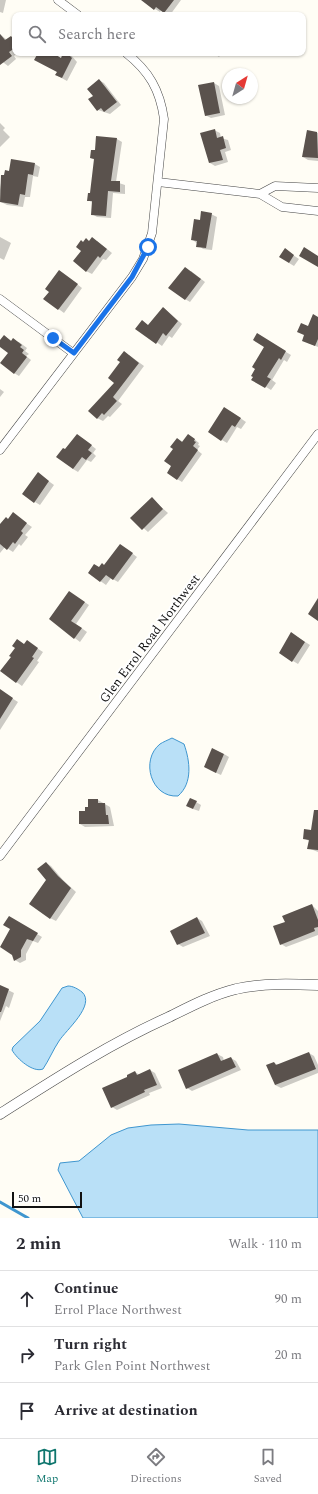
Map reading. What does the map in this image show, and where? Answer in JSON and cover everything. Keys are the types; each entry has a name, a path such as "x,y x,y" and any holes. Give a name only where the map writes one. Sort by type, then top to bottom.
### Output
{"street":[{"path":"58,0 74,12"},
{"path":"0,450 132,277 143,259 152,233 164,130 162,102 155,84 148,73 129,56"},
{"path":"158,182 260,194 282,207 318,211"},
{"path":"260,194 275,186 318,188"},
{"path":"0,299 74,353"},
{"name":"Glen Errol Road Northwest","path":"0,856 318,434"},
{"path":"0,1114 92,1056 138,1031 208,998 237,989 269,984 318,984"}],"water":[{"path":"172,738 184,744 189,764 186,785 178,796 169,795 161,791 155,785 151,777 150,768 154,751 160,744"},
{"path":"68,986 74,987 82,992 85,997 83,1010 59,1041 43,1069 39,1070 30,1067 12,1050 13,1047 40,1021 62,988"},
{"path":"179,1124 248,1130 318,1130 318,1218 83,1218 58,1170 60,1163 79,1161 111,1135 128,1128"}],"building":[{"path":"141,0 174,0 165,12 156,7 154,10"},
{"path":"0,34 5,40 11,36 12,50 9,52 12,56 0,65"},
{"path":"36,56 58,56 61,58 62,56 70,56 72,58 62,78 55,75 57,72 34,60"},
{"path":"99,79 117,102 104,112 101,108 97,111 88,99 93,96 87,89"},
{"path":"214,82 220,113 205,116 198,85"},
{"path":"215,129 217,138 223,136 226,148 220,150 223,160 209,163 200,133"},
{"path":"307,130 317,132 318,158 302,157"},
{"path":"96,136 117,138 111,181 120,181 120,192 108,191 106,216 91,215 92,201 87,201 88,193 90,193 94,159 90,158 91,150 95,150"},
{"path":"11,159 35,163 33,175 28,174 25,195 20,194 18,205 0,202 1,175 4,175 5,170 9,171"},
{"path":"201,211 212,213 206,248 196,247 197,241 191,240 194,219 200,220"},
{"path":"92,237 107,249 100,258 98,256 86,272 73,261 81,251 76,247 81,240 83,242 86,238 89,241"},
{"path":"304,247 318,256 318,267 299,256"},
{"path":"285,248 294,255 289,263 279,257"},
{"path":"185,267 201,279 185,300 168,288"},
{"path":"59,270 78,284 58,310 43,299 49,292 45,289"},
{"path":"163,307 178,321 166,336 163,333 156,344 135,329 142,320 148,325"},
{"path":"313,314 318,317 318,339 315,346 302,341 304,335 297,332 301,323 308,326"},
{"path":"257,333 286,351 281,360 279,358 267,377 271,379 265,388 251,380 253,377 251,376 255,369 252,367 264,347 253,340"},
{"path":"4,335 11,341 13,338 22,345 20,347 24,350 22,353 27,357 14,374 0,363 8,353 0,347 0,340"},
{"path":"124,351 139,363 113,397 117,401 104,415 102,413 97,419 88,411 114,383 108,378 120,362 117,360"},
{"path":"224,407 241,418 235,427 232,425 221,441 208,432"},
{"path":"77,434 92,445 88,450 92,453 86,460 82,457 73,469 56,457 63,448 65,449"},
{"path":"188,434 195,439 194,441 196,442 193,446 198,450 177,480 167,473 171,466 164,461 173,449 170,447 177,438 182,442"},
{"path":"38,472 49,481 34,503 22,494"},
{"path":"152,497 163,509 142,530 130,518"},
{"path":"13,512 27,523 21,531 23,533 15,544 13,542 7,550 0,544 0,524 6,517 8,519"},
{"path":"120,544 133,553 113,580 106,575 100,582 88,573 94,564 99,567 102,563 104,565"},
{"path":"69,591 85,602 71,621 82,628 74,639 49,619"},
{"path":"318,598 318,621 308,614"},
{"path":"291,632 305,642 292,662 279,653"},
{"path":"17,639 24,644 27,640 38,648 32,657 34,658 16,683 0,671 11,657 9,656 15,648 12,646"},
{"path":"0,689 13,698 0,719"},
{"path":"212,748 224,754 216,773 204,767"},
{"path":"190,798 197,801 193,809 186,806"},
{"path":"88,799 98,799 98,803 105,803 106,815 108,815 109,824 79,824 79,811 85,811 85,807 88,807"},
{"path":"314,810 318,810 318,850 307,849 309,840 303,839 304,829 311,830"},
{"path":"46,862 71,888 50,919 29,904 46,880 37,869"},
{"path":"312,904 318,920 318,927 314,928 315,931 280,945 273,926 285,922 282,916"},
{"path":"9,916 38,933 33,941 27,939 21,950 21,957 14,961 12,955 0,947 10,929 3,925"},
{"path":"197,917 205,933 177,945 170,931"},
{"path":"0,985 9,989 1,1012 0,1012"},
{"path":"309,1052 316,1069 275,1085 266,1065 274,1062 276,1065"},
{"path":"217,1053 221,1061 231,1057 236,1067 186,1089 178,1070"},
{"path":"150,1069 157,1085 144,1090 145,1092 111,1108 102,1088 127,1077 127,1075 135,1071 137,1075"}],"waterway":[{"path":"0,1202 28,1218"}],"route":[{"path":"53,338 74,353 132,277 143,259 148,247"}]}
